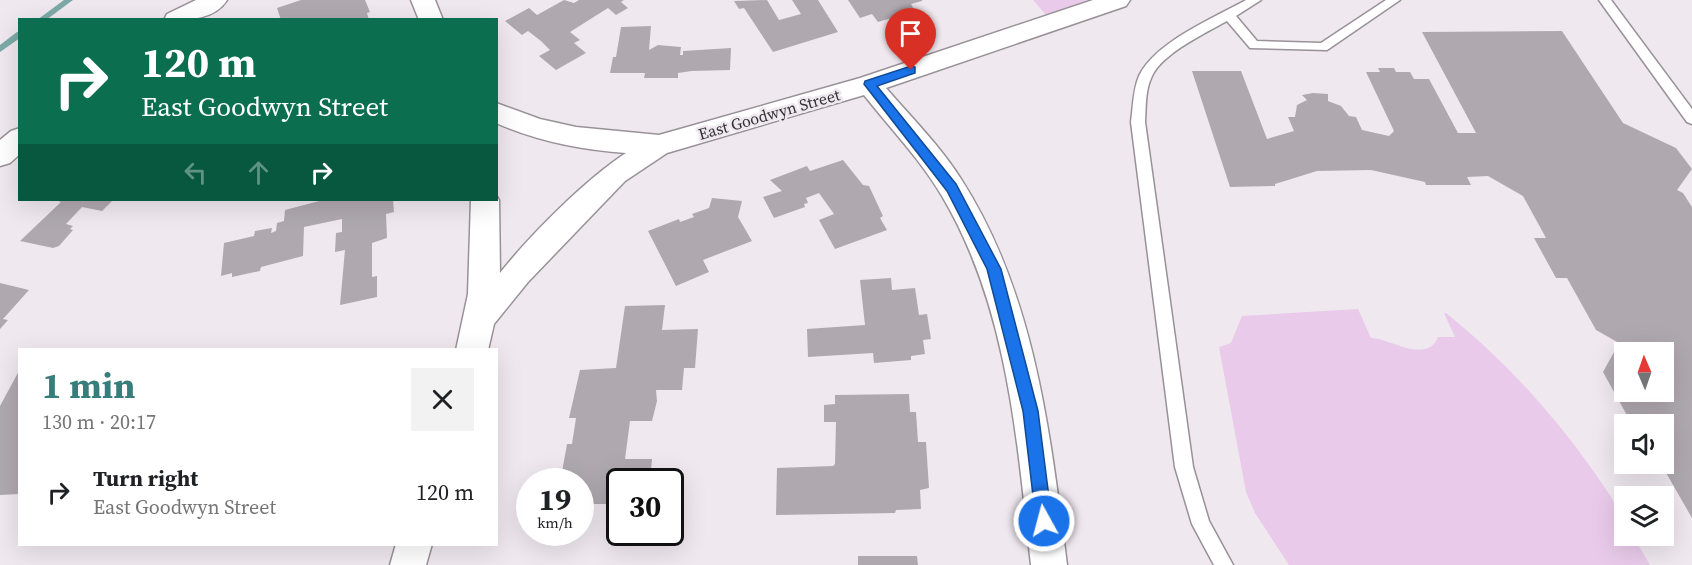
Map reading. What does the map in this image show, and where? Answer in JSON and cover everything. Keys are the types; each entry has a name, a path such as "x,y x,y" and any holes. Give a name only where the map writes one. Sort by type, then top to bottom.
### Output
{"street":[{"path":"180,18 215,0"},
{"path":"423,0 430,18"},
{"name":"East Goodwyn Street","path":"482,316 517,273 615,174 660,145 732,126 869,84 1118,0"},
{"path":"869,84 952,187 994,269 1030,411 1049,565"},
{"name":"East Goodwyn Street","path":"498,113 566,135 660,145"},
{"path":"0,156 18,140"},
{"path":"473,348 482,316 486,256 485,201"},
{"path":"408,565 413,546"}],"lane":[{"path":"1224,565 1201,524 1184,467 1138,122 1141,90 1150,68 1171,51 1256,0"},
{"path":"1229,16 1254,45 1323,47 1394,0"},
{"path":"1605,0 1692,119"}],"shaded area":[{"path":"1033,0 1087,0 1047,16"},
{"path":"1358,309 1371,338 1417,350 1433,345 1438,337 1455,337 1444,313 1446,313 1488,349 1527,388 1563,430 1614,502 1614,546 1639,546 1650,565 1289,565 1255,513 1246,492 1219,347 1231,343 1242,316"}],"building":[{"path":"301,0 365,0 370,12 367,13 368,18 280,18 277,8"},
{"path":"564,0 574,3 579,0 624,0 621,2 628,8 616,15 608,8 570,32 580,40 574,43 586,53 556,70 539,56 550,50 541,41 528,31 522,35 505,21 529,8 537,15"},
{"path":"767,0 779,20 801,14 792,0 818,0 838,32 773,52 744,8 739,9 734,1"},
{"path":"848,0 922,1 911,4 915,11 878,22 872,14 860,18"},
{"path":"651,26 649,50 658,45 681,47 680,55 683,55 683,51 731,48 730,70 678,73 678,78 644,78 645,73 610,73 613,57 616,57 621,27"},
{"path":"1562,31 1623,123 1676,148 1692,169 1677,190 1683,193 1692,207 1692,518 1667,474 1674,474 1674,414 1626,414 1620,402 1674,402 1674,342 1617,342 1596,330 1567,278 1556,278 1534,238 1546,238 1523,196 1488,176 1467,177 1471,185 1426,185 1425,182 1371,170 1317,171 1275,184 1275,186 1230,187 1192,71 1241,71 1267,139 1294,131 1288,117 1295,117 1297,105 1307,100 1302,95 1313,93 1328,94 1328,101 1341,106 1349,116 1356,117 1362,130 1389,136 1394,131 1366,72 1380,72 1378,68 1394,68 1396,72 1410,72 1414,79 1429,79 1458,133 1476,133 1422,32"},
{"path":"843,160 863,185 869,186 883,216 880,218 887,230 835,249 819,220 834,214 819,193 806,198 808,203 804,204 805,207 774,218 763,197 782,191 770,180 807,166 810,171"},
{"path":"712,198 742,201 738,217 752,241 703,260 709,272 676,286 648,231 679,219 680,222 694,217 692,214 709,208"},
{"path":"58,201 112,201 102,211 82,207 66,224 73,226 70,229 73,230 59,246 53,248 20,241 61,202"},
{"path":"319,201 393,201 394,212 386,214 387,238 372,243 372,277 377,276 377,297 340,305 345,250 335,252 336,233 342,232 342,219 304,227 303,256 261,267 260,271 232,277 232,273 221,276 224,243 254,236 255,231 272,228 271,233 276,231 277,223 284,221 285,210"},
{"path":"891,278 892,290 915,288 919,315 927,314 931,339 923,340 925,354 911,356 911,360 874,363 873,353 808,357 807,329 865,325 860,280"},
{"path":"0,283 29,290 3,319 8,320 0,329"},
{"path":"665,305 662,330 698,329 695,368 684,368 682,390 656,390 657,401 652,421 630,421 625,459 652,459 651,468 606,468 606,504 594,504 594,468 563,468 567,444 572,444 576,418 569,418 580,370 616,368 625,306"},
{"path":"1614,352 1614,392 1603,372"},
{"path":"18,373 18,494 0,495 0,406"},
{"path":"909,394 910,412 916,412 918,442 926,442 929,488 920,490 921,509 896,510 895,513 776,515 777,468 833,466 835,464 836,422 824,422 824,405 835,404 835,395"},
{"path":"858,556 917,556 918,565 858,565"}],"waterway":[{"path":"43,18 69,0"},
{"path":"0,49 18,36"}],"route":[{"path":"911,70 869,84 952,187 994,269 1030,411 1044,521"}]}
